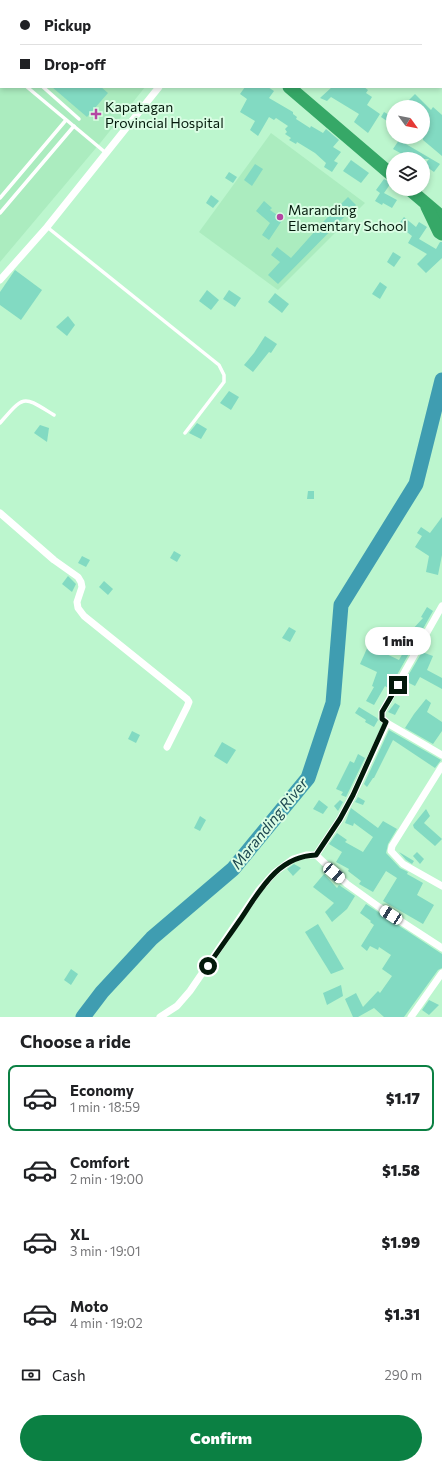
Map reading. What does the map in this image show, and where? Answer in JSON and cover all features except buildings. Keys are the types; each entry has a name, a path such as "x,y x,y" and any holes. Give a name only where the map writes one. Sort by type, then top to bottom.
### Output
{"highway":[{"path":"290,88 386,170"},
{"path":"417,196 442,217"},
{"path":"424,202 439,232 442,234"}],"street":[{"path":"0,280 47,228 158,88"},
{"path":"0,513 54,560 78,577 82,587 78,608 84,616 187,699 189,702 188,707 167,747"},
{"path":"441,610 382,712 382,719 442,755"},
{"path":"316,855 340,819 353,795 386,722"},
{"path":"442,766 390,851 403,864 442,886"},
{"path":"160,1017 177,1006 190,991 259,890 274,873 293,859 306,855 316,855 347,884 442,948"},
{"path":"411,1017 442,973"}],"lane":[{"path":"28,88 106,153"},
{"path":"44,88 79,119"},
{"path":"0,198 66,120"},
{"path":"0,213 74,126"},
{"path":"47,228 219,365 224,375 224,382 185,433"},
{"path":"0,423 12,409 26,400 32,401 54,415"}],"shaded area":[{"path":"0,88 144,88 101,142 0,262"},
{"name":"Maranding Elementary School","path":"271,133 365,203 278,290 199,232"}],"waterway":[{"name":"Maranding River","path":"83,1017 102,992 152,938 233,869 308,778 333,703 341,605 416,484 442,380"}],"place":[{"name":"Kapatagan Provincial Hospital","path":"96,114"},
{"name":"Maranding Elementary School","path":"280,217"}],"route":[{"path":"208,966 259,890 274,873 293,859 306,855 316,855 340,819 353,795 386,722 382,719 382,712 398,685"}]}
